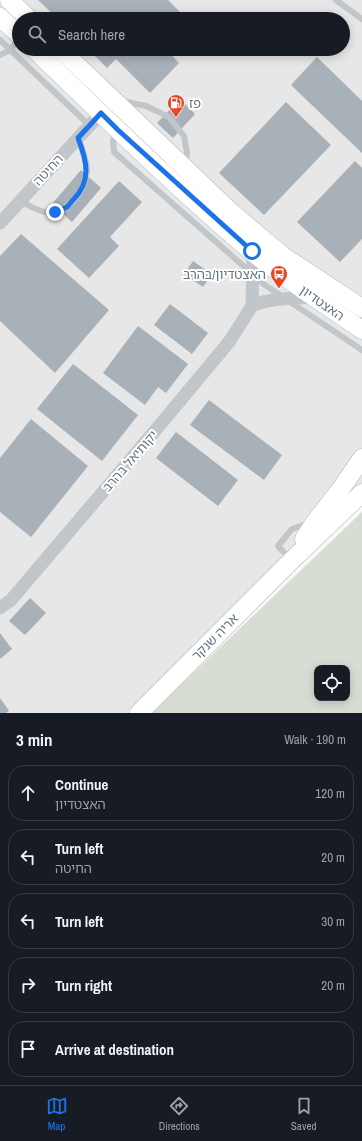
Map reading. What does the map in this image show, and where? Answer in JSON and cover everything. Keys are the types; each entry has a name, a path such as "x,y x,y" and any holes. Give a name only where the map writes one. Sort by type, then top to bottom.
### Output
{"main road":[{"path":"9,0 22,12"},
{"path":"0,17 12,38"},
{"name":"האצטדיון","path":"40,56 95,119 118,130 252,251 279,273 362,330"},
{"name":"האצטדיון","path":"67,56 232,213 283,256 362,308"},
{"name":"אריה שנקר","path":"291,561 315,522 340,490 362,458"},
{"name":"אריה שנקר","path":"139,713 291,561 362,493"}],"street":[{"name":"החיטה","path":"0,222 113,100"},
{"path":"252,251 252,306 265,301 315,297"},
{"name":"יקותיאל בהרב","path":"0,608 11,600 159,426 228,342 252,306"}],"lane":[{"path":"336,0 362,19"},
{"path":"0,40 12,42"},
{"path":"0,55 12,44"},
{"path":"29,56 95,119"},
{"path":"113,100 146,106 169,117 184,136 187,153 185,168"},
{"path":"118,130 113,141 114,152 264,285 362,350"},
{"path":"20,201 45,212 55,212 66,207 78,195 84,185 87,170 78,138"},
{"path":"340,490 362,470"}],"shaded area":[{"path":"0,0 362,0 362,493 135,713 0,713"},
{"path":"362,512 362,713 151,713"}],"building":[{"path":"38,0 168,0 180,12 51,12"},
{"path":"95,56 172,56 179,63 150,93 116,59 107,68"},
{"path":"317,57 362,101 362,153 291,85"},
{"name":"פז","path":"180,99 195,114 173,138 157,123"},
{"path":"286,102 331,145 264,215 219,173"},
{"path":"355,161 362,168 362,239 340,262 297,222"},
{"path":"81,170 101,188 72,222 52,204"},
{"path":"119,181 142,202 110,237 119,246 89,278 57,249"},
{"path":"21,234 109,310 55,373 0,321 0,256"},
{"path":"193,261 212,274 203,287 184,274"},
{"path":"170,304 208,333 192,354 154,325"},
{"path":"138,326 188,364 166,393 158,387 145,405 103,373"},
{"path":"73,364 138,415 102,461 37,409"},
{"path":"209,400 282,455 264,480 190,425"},
{"path":"31,419 88,466 31,537 0,512 0,458"},
{"path":"176,432 238,480 218,506 156,458"},
{"path":"30,598 46,613 25,635 9,621"},
{"path":"0,633 12,649 0,659"},
{"path":"0,698 9,711 6,713 0,713"}],"place":[{"name":"פז","path":"176,118"},
{"name":"האצטדיון/בהרב","path":"279,289"}],"route":[{"path":"55,212 66,207 78,195 84,185 87,170 78,138 101,113 252,251"}]}
